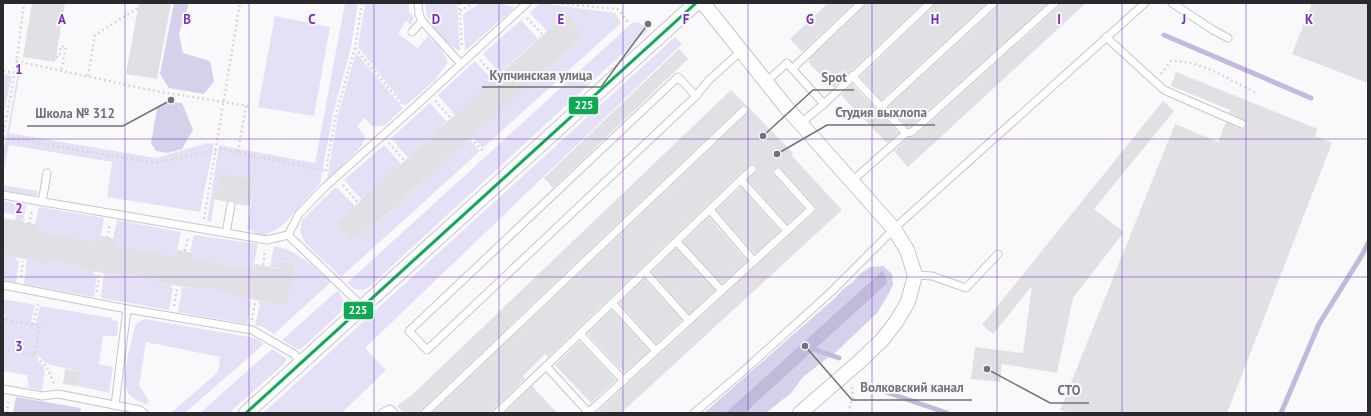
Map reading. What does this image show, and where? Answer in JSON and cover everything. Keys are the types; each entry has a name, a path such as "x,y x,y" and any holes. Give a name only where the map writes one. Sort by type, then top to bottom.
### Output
{"street":[{"path":"246,413 696,3"},
{"path":"703,3 801,123 852,181 896,227 907,250 915,276 908,302 896,322 882,340 800,413"}],"lane":[{"path":"418,3 419,14 422,21 461,64"},
{"path":"3,195 42,202 100,209 267,240 288,235 299,214 325,188 527,3"},
{"path":"792,69 861,3"},
{"path":"801,123 824,104 930,3"},
{"path":"881,107 994,3"},
{"path":"852,181 906,133 912,132 1055,3"},
{"path":"694,413 739,375 830,293 896,227 1145,3"},
{"path":"1172,3 1228,38"},
{"path":"412,32 422,21"},
{"path":"1106,37 1164,90 1242,124"},
{"path":"696,96 678,77 409,331 427,350 696,96 708,81 741,51"},
{"path":"766,82 787,63 824,104"},
{"path":"852,76 906,133"},
{"path":"425,413 744,110"},
{"path":"497,413 752,169"},
{"path":"546,366 589,413 811,209 778,172"},
{"path":"42,202 47,173"},
{"path":"741,180 787,231"},
{"path":"226,233 231,205"},
{"path":"710,210 754,261"},
{"path":"288,235 363,307"},
{"path":"677,242 722,291"},
{"path":"915,276 932,276 966,288 998,254"},
{"path":"645,272 689,320"},
{"path":"3,285 127,309 252,330 294,354 302,363"},
{"path":"612,303 656,351"},
{"path":"115,405 127,309"},
{"path":"580,334 624,381"},
{"path":"3,389 42,396 58,394 140,410 144,413"},
{"path":"382,413 390,409 394,413"}],"path":[{"path":"24,3 15,73 3,137 154,163 222,149 326,171"},
{"path":"202,229 240,3"},
{"path":"325,177 336,114 355,48 362,3"},
{"path":"459,3 462,52 461,64"},
{"path":"460,11 474,3"},
{"path":"558,3 617,9 628,22"},
{"path":"576,6 579,3"},
{"path":"88,76 95,35 138,8"},
{"path":"56,57 59,57 61,46 66,47 61,71"},
{"path":"355,48 409,112"},
{"path":"473,53 496,77"},
{"path":"16,61 155,91 248,106 238,152"},
{"path":"1157,83 1162,71 1171,61 1185,61 1210,69 1256,93"},
{"path":"3,72 15,73"},
{"path":"429,94 451,118"},
{"path":"3,116 6,122"},
{"path":"383,136 405,161"},
{"path":"471,138 484,152"},
{"path":"336,178 358,203"},
{"path":"33,325 38,302"},
{"path":"3,313 5,320 40,326 34,355"},
{"path":"3,349 34,355 47,367 58,394"},
{"path":"846,373 853,389 853,396 848,413"}],"shaded area":[{"path":"174,3 189,3 179,34 183,53 210,61 214,81 204,94 169,88 160,74"},
{"path":"345,3 358,3 351,47 333,114 320,184 283,225 265,235 258,235 247,228 255,179 219,172 211,222 207,221 219,145 315,163"},
{"path":"365,3 409,3 409,12 414,17 411,25 406,21 398,34 418,48 428,36 440,47 448,62 435,80 405,106 358,47"},
{"path":"425,3 457,3 460,51 450,45 431,24 426,13"},
{"path":"480,3 498,3 514,7 465,51 463,14"},
{"path":"540,3 615,13 621,23 483,148 472,136 579,40 577,38 583,33 566,14 547,31 530,13"},
{"path":"275,16 330,27 314,116 258,107"},
{"path":"521,20 538,39 500,73 483,54"},
{"path":"639,22 648,30 368,288 362,290 357,289 347,283 632,23"},
{"path":"675,37 682,44 365,348 386,370 342,413 263,413"},
{"path":"356,53 403,108 385,125 373,127 365,118 357,126 365,136 362,146 327,180 338,115"},
{"path":"475,61 493,81 455,115 438,95"},
{"path":"19,67 21,67 9,133 156,158 208,143 214,144 200,212 107,197 112,162 9,145 3,174 3,154"},
{"path":"3,74 12,76 4,112 3,109"},
{"path":"169,102 182,103 193,130 182,149 168,153 156,151 151,143 157,108"},
{"path":"430,103 447,122 408,158 391,138"},
{"path":"469,139 480,151 341,277 305,243 300,232 302,220 336,187 355,206 335,224 352,242 357,237 359,239 394,208 393,206 404,195 406,197"},
{"path":"384,145 401,164 362,200 344,180"},
{"path":"3,185 37,191 38,194 36,196 3,190"},
{"path":"3,201 26,205 23,223 15,221 16,215 3,212"},
{"path":"39,207 104,218 100,242 38,231 35,225"},
{"path":"117,220 181,232 177,256 115,245 113,239"},
{"path":"194,235 258,244 254,264 256,264 255,270 192,259 193,253 190,252"},
{"path":"274,246 283,248 298,255 331,282 274,334 263,327 255,325 260,304 258,303 259,301 288,306 295,264 281,261 279,268 270,267"},
{"path":"3,255 16,257 16,260 19,261 16,283 3,281"},
{"path":"27,259 47,262 47,260 80,266 80,269 94,271 93,274 97,275 94,297 24,284"},
{"path":"883,266 892,274 893,285 877,313 834,354 803,377 791,393 766,413 745,413 888,283 883,270 725,413 704,413 836,297 844,288 853,282 860,274 870,267"},
{"path":"883,270 888,283 745,413 725,413"},
{"path":"104,273 125,276 125,274 157,279 157,282 172,285 171,288 173,288 169,310 101,298"},
{"path":"212,286 227,289 227,291 249,299 251,302 247,324 178,312 182,287 201,290 202,287 211,289"},
{"path":"338,290 344,302 340,313 301,349 297,349 282,340"},
{"path":"3,299 35,305 31,322 36,323 40,306 112,318 112,320 115,321 115,319 118,322 117,336 103,336 99,364 113,367 109,393 78,386 81,372 47,364 37,355 36,358 45,369 42,391 29,388 27,375 3,371 3,317 6,317 3,310"},
{"path":"145,319 249,337 257,339 264,344 185,413 171,413 218,372 220,357 146,342 139,385 149,401 146,405 129,395 125,379 127,360 135,325"},
{"path":"272,349 286,358 285,363 229,413 200,413"},
{"path":"16,397 81,408 80,413 13,413"}],"building":[{"path":"32,3 65,3 55,62 23,57"},
{"path":"139,3 171,3 157,79 126,74"},
{"path":"828,3 854,3 802,52 790,39"},
{"path":"866,3 923,3 834,87 832,87 808,62 810,60 809,59 864,7"},
{"path":"935,3 987,3 881,100 860,77 933,7"},
{"path":"999,3 1048,3 908,128 888,107 997,7"},
{"path":"1060,3 1086,3 908,167 894,151 908,138 915,136 1058,7"},
{"path":"1312,3 1368,3 1368,83 1292,54"},
{"path":"566,14 583,33 577,38 579,40 359,239 357,237 352,242 335,224"},
{"path":"679,49 688,59 553,188 544,178"},
{"path":"1176,72 1318,129 1315,136 1332,143 1227,413 1069,413 1060,410 1175,124 1218,142 1226,122 1240,129 1247,126 1246,121 1229,113 1230,110 1171,86"},
{"path":"852,84 899,133 887,143 841,95"},
{"path":"731,90 747,106 741,106 422,409 420,413 404,413 397,406 413,394"},
{"path":"1163,101 1174,111 1094,209 1124,232 1073,298 1057,373 1002,364 1000,382 971,379 975,347 1023,353 1032,286 993,334 982,325"},
{"path":"748,107 793,153 791,155 842,210 621,413 600,413 598,411 815,212 815,206 780,167 774,169 774,175 804,209 787,224 748,180 757,170 755,165 750,164 548,357 545,354 523,376 525,379 494,409 492,413 432,413 747,114 749,111"},
{"path":"219,172 255,179 250,206 236,204 232,200 227,202 214,199"},
{"path":"741,187 780,231 755,254 716,210"},
{"path":"709,217 747,261 722,284 683,242"},
{"path":"3,218 39,225 38,231 100,242 101,236 116,239 115,245 177,256 178,250 193,253 192,259 255,270 256,264 279,269 280,261 295,264 288,306 234,296 235,293 220,290 202,287 202,290 157,282 157,279 125,274 125,276 104,273 79,269 80,266 47,260 47,263 3,255"},
{"path":"676,248 715,290 689,314 652,272"},
{"path":"644,279 682,320 656,344 619,303"},
{"path":"612,310 649,351 624,373 587,334"},
{"path":"580,341 616,380 591,403 555,365"},
{"path":"65,369 81,372 78,386 63,384"},
{"path":"532,386 557,413 504,413"}],"waterway":[{"path":"1164,35 1311,98"},
{"path":"1281,413 1319,324 1368,243"},
{"path":"810,348 839,358"},
{"path":"880,390 947,413"}],"transit line":[{"name":"225","path":"246,413 696,3"}],"place":[{"name":"Купчинская улица","path":"648,24"},
{"name":"Школа № 312","path":"171,100"},
{"name":"Spot","path":"763,136"},
{"name":"Студия выхлопа","path":"777,154"},
{"name":"Волковский канал","path":"805,346"},
{"name":"СТО","path":"987,369"}]}
